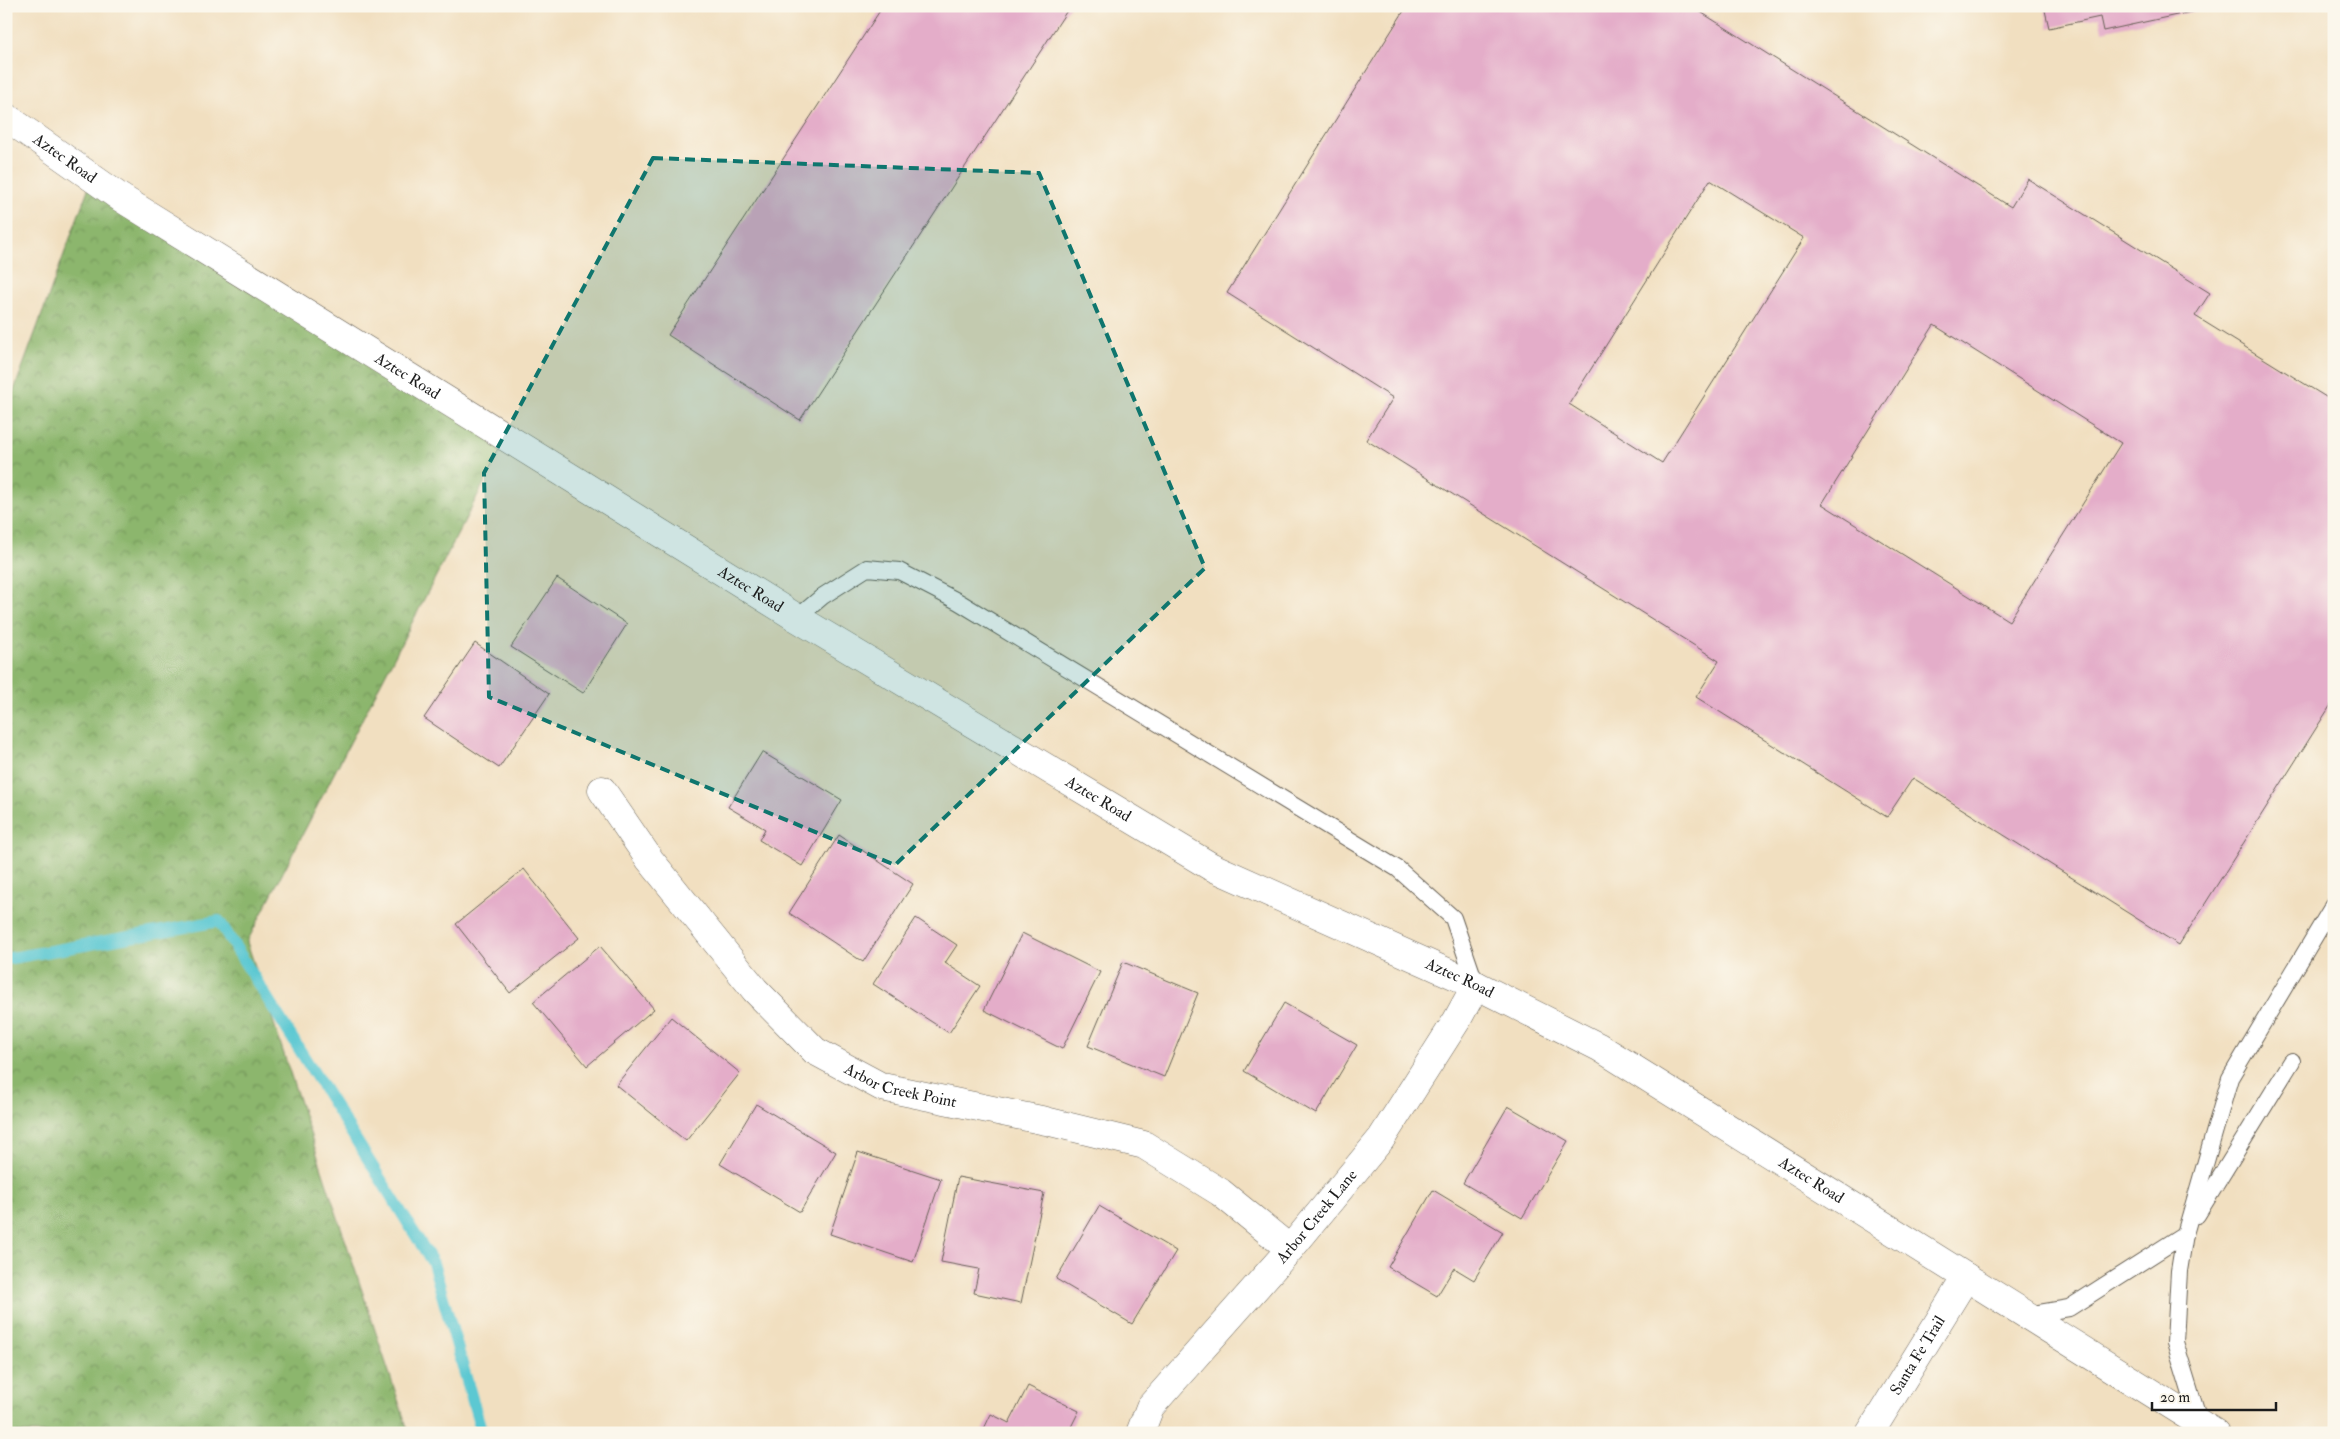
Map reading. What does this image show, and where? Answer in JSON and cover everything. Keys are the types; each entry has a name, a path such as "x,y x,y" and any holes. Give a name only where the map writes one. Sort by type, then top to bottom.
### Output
{"street":[{"name":"Aztec Road","path":"6,117 121,198 798,618 1210,866 1476,985 1599,1047 2207,1428"},
{"name":"Arbor Creek Point","path":"602,790 650,860 755,990 815,1051 882,1087 1046,1121 1144,1145 1220,1192 1290,1249"},
{"name":"Arbor Creek Lane","path":"1140,1433 1150,1407 1290,1249 1381,1139 1457,1020 1476,985"},
{"name":"Santa Fe Trail","path":"1870,1433 1966,1278"}],"lane":[{"path":"798,618 823,596 867,568 899,571 959,602 1398,869 1453,918 1476,985"},
{"path":"2207,1428 2175,1342 2179,1271 2185,1234 2230,1078 2334,904"},
{"path":"2025,1315 2069,1308 2185,1234 2292,1061"}],"highlighted area":[{"path":"653,158 1039,173 1205,568 895,865 489,697 484,473"}],"green space":[{"path":"95,170 511,431 247,942 409,1433 6,1433 6,412"}],"building":[{"path":"883,6 1070,6 800,420 668,335"},
{"path":"1407,6 1691,6 2011,207 2028,179 2210,293 2195,316 2334,402 2334,700 2179,945 1913,778 1887,817 1696,697 1719,661 1366,440 1393,398 1227,293","holes":["1710,180 1804,238 1662,463 1569,404","1934,325 2121,443 2009,621 1822,504"]},
{"path":"2044,6 2214,7 2103,31 2100,17 2049,28"},
{"path":"557,578 627,624 583,693 511,647"},
{"path":"475,643 549,694 499,768 424,718"},
{"path":"762,752 842,800 802,866 759,840 765,829 728,807"},
{"path":"839,835 913,884 863,962 789,913"},
{"path":"524,869 579,938 510,993 456,924"},
{"path":"916,918 957,945 945,963 980,986 949,1033 873,984"},
{"path":"1022,933 1100,972 1062,1049 984,1010"},
{"path":"600,946 654,1009 587,1066 533,1002"},
{"path":"1123,962 1198,993 1164,1077 1088,1046"},
{"path":"1284,1003 1357,1045 1316,1114 1244,1071"},
{"path":"671,1017 740,1073 686,1141 616,1085"},
{"path":"756,1104 836,1152 800,1212 720,1164"},
{"path":"1508,1106 1568,1141 1522,1218 1463,1183"},
{"path":"858,1152 941,1179 913,1262 830,1234"},
{"path":"958,1177 1044,1193 1021,1303 974,1293 979,1269 941,1262"},
{"path":"1433,1190 1503,1232 1474,1280 1454,1268 1437,1296 1388,1267"},
{"path":"1099,1206 1176,1251 1132,1324 1056,1279"},
{"path":"1028,1386 1079,1411 1068,1433 982,1433 991,1414 1009,1423"}],"waterway":[{"path":"6,959 219,921 433,1263 482,1433"}]}
